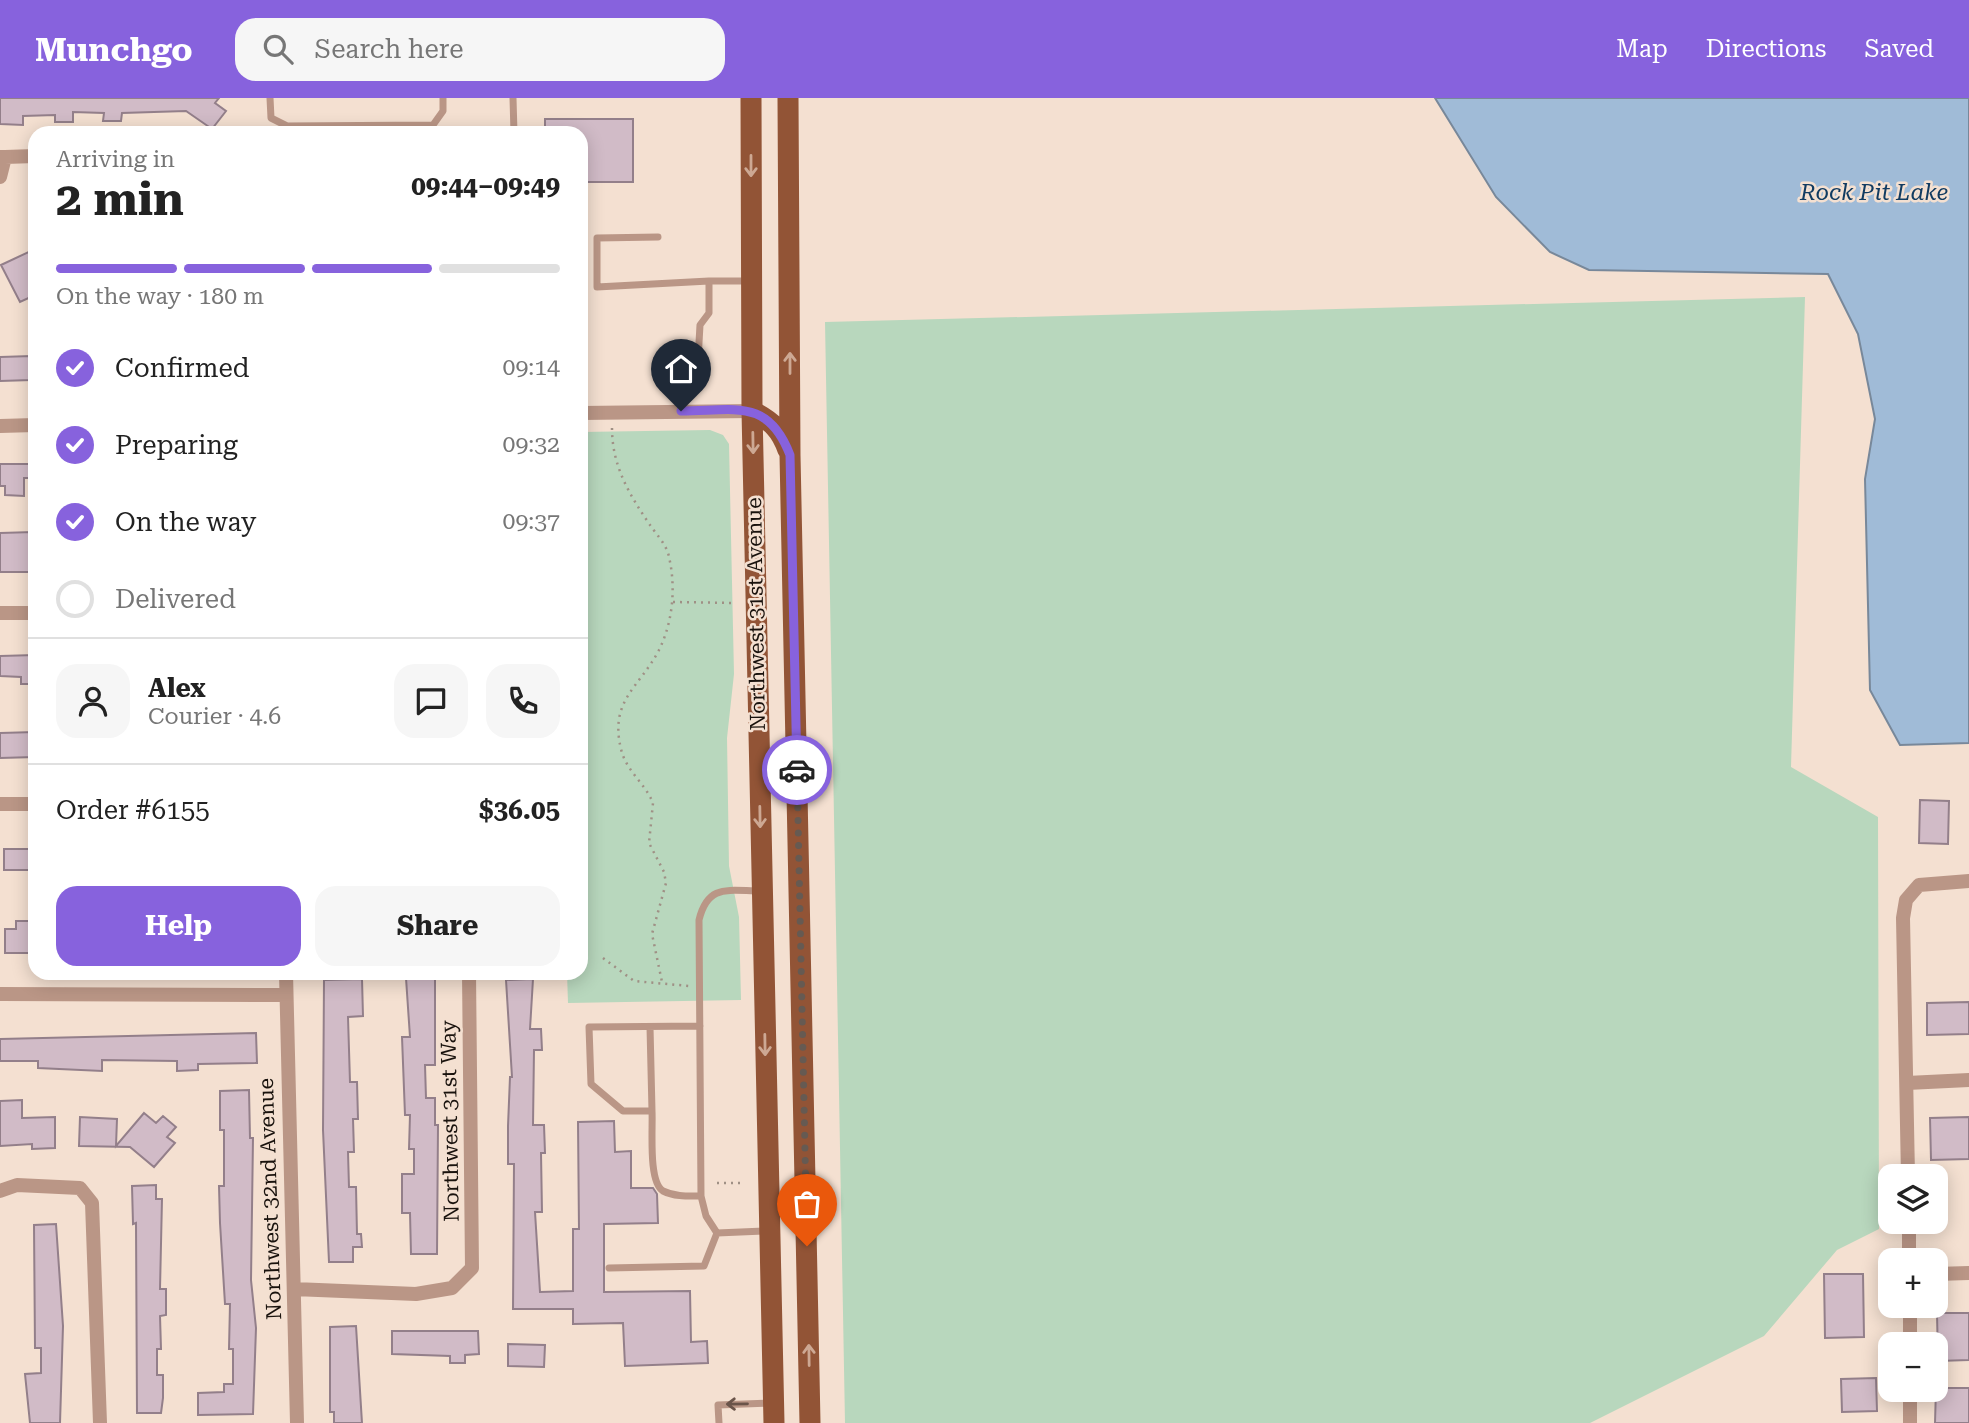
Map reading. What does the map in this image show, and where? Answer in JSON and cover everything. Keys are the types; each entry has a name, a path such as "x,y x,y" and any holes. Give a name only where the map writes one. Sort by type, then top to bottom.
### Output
{"main road":[{"name":"Northwest 31st Avenue","path":"751,98 752,411 774,1413"},
{"name":"Northwest 31st Avenue","path":"788,98 790,455 810,1423"},
{"path":"752,411 769,419 781,432 790,455"}],"street":[{"path":"0,177 3,157 28,156"},
{"path":"588,413 752,411"},
{"path":"0,426 28,425"},
{"path":"0,613 28,612"},
{"path":"0,804 28,804"},
{"path":"1908,1164 1903,918 1906,900 1919,885 1969,881"},
{"name":"Northwest 32nd Avenue","path":"286,980 297,1423"},
{"name":"Northwest 31st Way","path":"294,1289 416,1294 452,1288 472,1268 470,980"},
{"path":"0,994 286,995"},
{"path":"1907,1083 1969,1080"},
{"path":"0,1191 17,1185 80,1188 92,1203 100,1423"},
{"path":"1948,1274 1969,1273"},
{"path":"1910,1402 1910,1423"}],"lane":[{"path":"270,98 271,118 287,126 433,125 443,111 443,98"},
{"path":"513,98 514,126"},
{"path":"658,237 597,238 597,287 752,281"},
{"path":"681,411 698,360 700,325 709,313 709,281"},
{"path":"717,1233 706,1216 702,1196 699,920 704,901 717,892 762,891"},
{"path":"652,1111 623,1111 591,1084 589,1027 700,1026"},
{"path":"650,1027 654,1179 661,1190 679,1196 702,1196"},
{"path":"717,1233 770,1231"},
{"path":"609,1268 704,1266 717,1233"},
{"path":"719,1423 718,1405 774,1413"}],"path":[{"path":"612,428 619,474 669,557 672,603 658,652 627,693 618,721 618,737 627,768 653,803 649,843 664,872 666,883 652,934 662,982"},
{"path":"672,603 736,603"},
{"path":"603,958 634,981 691,986"},
{"path":"717,1183 741,1184"}],"green space":[{"path":"1805,297 1791,767 1878,817 1878,1230 1837,1250 1764,1336 1590,1423 845,1423 825,322"},
{"path":"710,430 723,435 729,444 734,674 727,738 729,866 739,917 741,1000 568,1003 567,980 588,980 588,432"}],"water":[{"name":"Rock Pit Lake","path":"1435,98 1969,98 1969,743 1900,745 1870,690 1865,479 1875,419 1858,334 1828,274 1589,270 1550,252 1496,197"}],"building":[{"path":"0,98 219,98 215,103 226,111 214,126 208,126 186,111 122,113 121,121 103,121 104,113 73,112 73,122 55,122 55,115 23,116 23,125 0,124"},
{"path":"545,119 633,119 633,182 588,182 588,126 545,126"},
{"path":"28,252 28,298 20,302 1,265"},
{"path":"28,356 28,380 0,381 0,357"},
{"path":"0,464 28,464 28,478 24,478 24,496 5,495 5,486 0,486"},
{"path":"28,532 28,572 0,572 0,533"},
{"path":"28,655 28,684 21,684 21,677 0,676 0,656"},
{"path":"28,732 28,757 0,758 0,733"},
{"path":"1920,800 1949,801 1948,844 1919,843"},
{"path":"4,849 28,849 28,870 4,870"},
{"path":"16,921 28,921 28,953 5,953 5,929 16,929"},
{"path":"324,980 362,980 363,1016 348,1017 350,1082 357,1082 358,1119 353,1119 354,1152 348,1152 349,1187 356,1187 357,1234 361,1234 362,1247 353,1247 353,1262 329,1262 323,1130"},
{"path":"406,980 435,980 435,1065 425,1065 426,1098 435,1098 435,1125 438,1125 437,1254 411,1254 410,1213 402,1213 402,1174 414,1174 414,1149 409,1149 410,1115 405,1115 402,1037 410,1037"},
{"path":"506,980 533,980 530,1029 541,1029 542,1050 534,1050 533,1125 544,1125 545,1153 541,1153 542,1212 535,1212 540,1292 573,1291 573,1229 579,1229 578,1122 614,1121 615,1152 631,1151 631,1188 653,1188 657,1194 658,1223 604,1224 604,1292 690,1291 691,1342 707,1341 708,1363 625,1366 623,1323 573,1324 573,1309 513,1309 514,1164 508,1164 512,1077"},
{"path":"1969,1002 1969,1034 1927,1035 1927,1003"},
{"path":"256,1033 257,1063 198,1064 198,1070 177,1071 177,1061 102,1060 102,1071 38,1068 38,1061 0,1061 0,1039"},
{"path":"249,1090 250,1138 253,1138 251,1280 256,1328 253,1414 198,1415 198,1393 224,1392 224,1384 233,1384 233,1349 229,1349 230,1304 225,1304 220,1223 219,1186 224,1186 224,1130 220,1130 220,1091"},
{"path":"22,1100 22,1118 55,1117 55,1148 32,1149 32,1144 0,1146 0,1101"},
{"path":"144,1113 156,1123 163,1116 176,1127 167,1137 175,1143 154,1167 130,1147 79,1146 80,1117 117,1119 116,1146"},
{"path":"1969,1117 1969,1159 1931,1160 1930,1118"},
{"path":"156,1185 156,1199 162,1199 160,1289 166,1289 166,1315 160,1316 161,1349 157,1349 157,1375 163,1375 163,1398 161,1413 137,1413 136,1223 133,1224 132,1186"},
{"path":"56,1224 63,1326 60,1423 30,1423 25,1374 41,1373 41,1348 35,1348 34,1225"},
{"path":"1824,1274 1863,1274 1864,1337 1825,1338"},
{"path":"1948,1313 1969,1313 1969,1360 1948,1361 1948,1332 1937,1332 1937,1318 1948,1318"},
{"path":"356,1326 362,1423 334,1423 334,1412 330,1412 330,1327"},
{"path":"392,1331 478,1331 479,1354 465,1355 465,1363 450,1363 450,1356 392,1354"},
{"path":"508,1344 545,1345 544,1367 508,1366"},
{"path":"1876,1378 1877,1411 1842,1412 1841,1379"},
{"path":"1948,1388 1969,1388 1969,1423 1935,1423 1936,1402 1948,1402"}],"way so far":[{"path":"797,770 807,1246"}],"route":[{"path":"681,411 752,411 769,419 781,432 790,455 797,770"}]}
